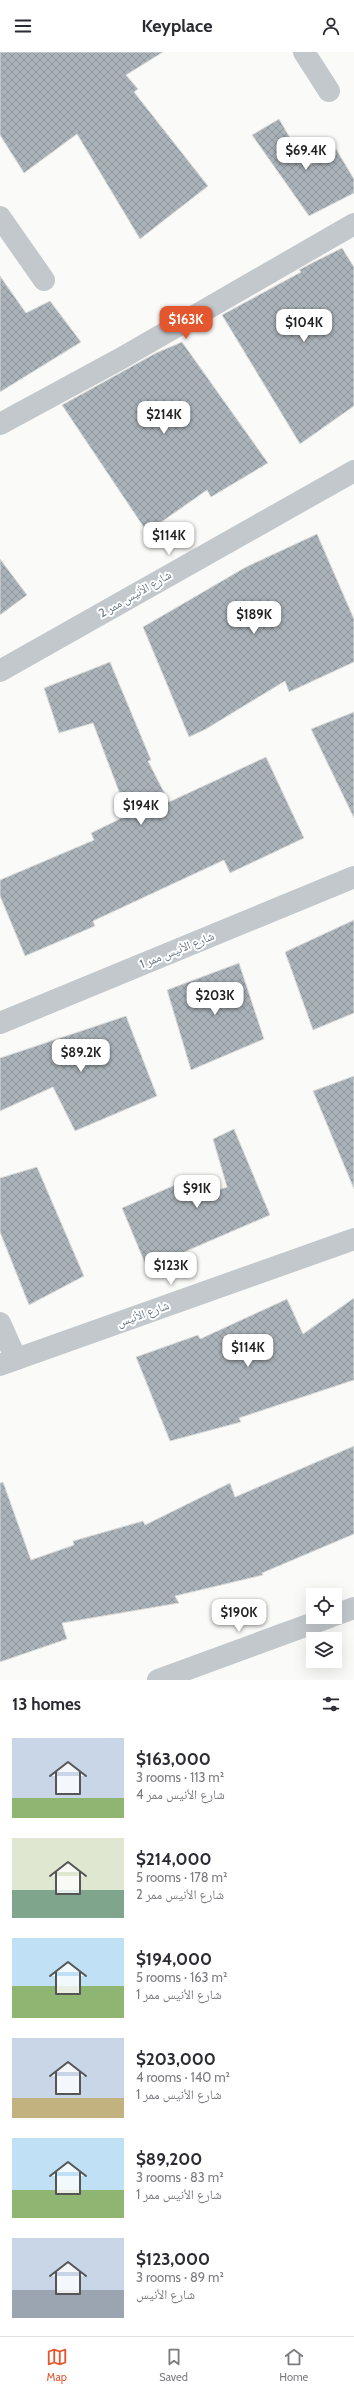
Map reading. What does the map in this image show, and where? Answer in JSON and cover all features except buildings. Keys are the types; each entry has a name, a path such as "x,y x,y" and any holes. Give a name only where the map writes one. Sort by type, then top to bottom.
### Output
{"street":[{"path":"304,52 329,90"},
{"path":"0,217 44,280"},
{"path":"0,424 120,359 354,224"},
{"name":"شارع الأنيس ممر 2","path":"0,671 354,470"},
{"name":"شارع الأنيس ممر 1","path":"0,1023 354,877"},
{"name":"شارع الأنيس","path":"8,1362 354,1239"},
{"path":"0,1323 8,1362"},
{"path":"342,1612 354,1608"},
{"path":"158,1680 311,1624"}]}
